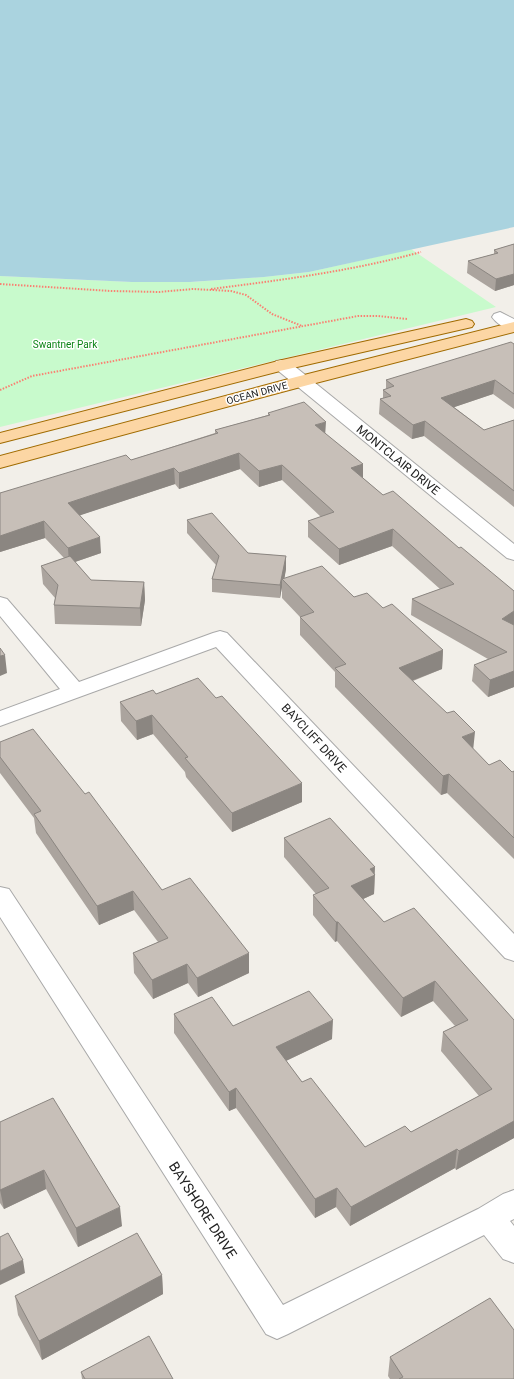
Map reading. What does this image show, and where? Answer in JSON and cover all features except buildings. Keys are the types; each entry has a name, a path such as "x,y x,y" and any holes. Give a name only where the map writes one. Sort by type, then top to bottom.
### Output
{"main road":[{"name":"OCEAN DRIVE","path":"0,438 282,365 511,321"},
{"name":"OCEAN DRIVE","path":"0,462 302,381 511,321"},
{"path":"120,407 139,425"}],"street":[{"name":"MONTCLAIR DRIVE","path":"282,365 514,554"},
{"path":"0,603 75,692 0,719"},
{"name":"BAYCLIFF DRIVE","path":"75,692 220,638 514,951"},
{"name":"BAYSHORE DRIVE","path":"0,896 276,1324 502,1210"},
{"path":"502,1210 514,1249"}],"path":[{"path":"204,290 305,277 385,262 421,252"},
{"path":"0,284 110,291 231,291 246,295 272,314 302,326"},
{"path":"0,390 32,376 358,316 409,319"}],"green space":[{"name":"Swantner Park","path":"411,249 496,307 0,427 0,276 132,282 191,282 309,272"}],"water":[{"path":"0,0 514,0 514,227 309,272 264,277 190,282 132,282 0,276"}]}
